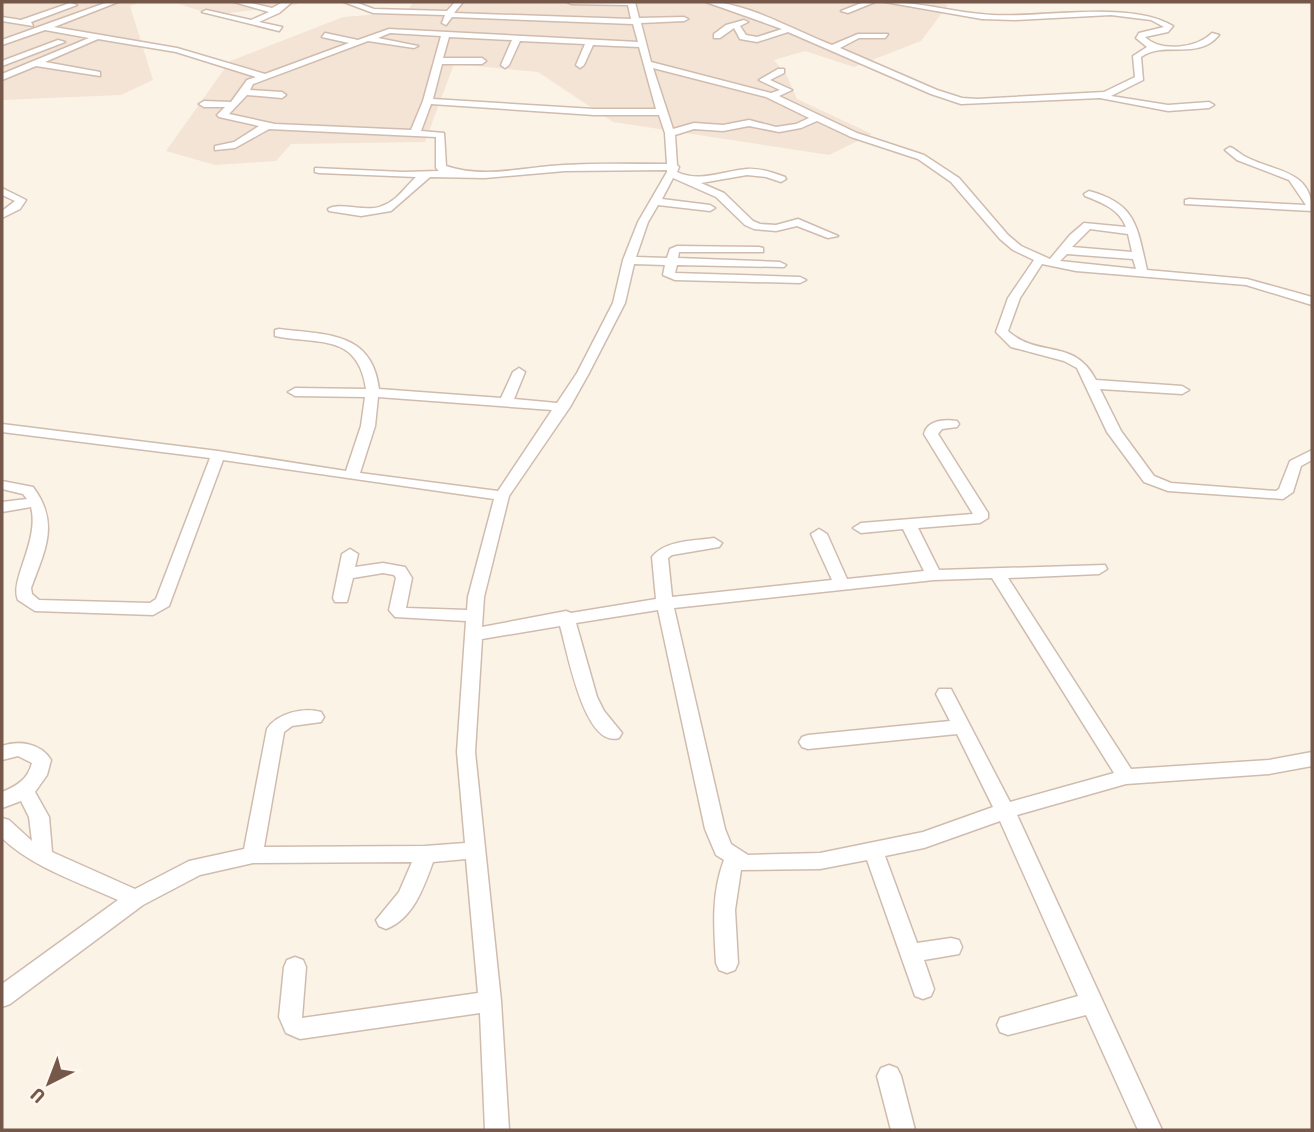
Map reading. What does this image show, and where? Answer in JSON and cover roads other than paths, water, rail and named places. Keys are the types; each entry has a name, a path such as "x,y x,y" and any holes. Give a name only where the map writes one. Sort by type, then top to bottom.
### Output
{"street":[{"path":"23,22 83,2"},
{"path":"2,43 114,2"},
{"path":"238,2 276,12 251,23"},
{"path":"272,10 288,2"},
{"path":"348,2 373,11 634,21 684,19"},
{"path":"571,2 631,2 634,21 661,112 670,133 677,174"},
{"path":"710,2 789,29 881,66 934,92 961,101 1095,97 1113,94 1140,78 1137,56 1152,47 1195,49 1215,35"},
{"path":"845,11 871,2"},
{"path":"889,2 993,18 1025,13 1150,14 1159,18 1169,28 1142,35 1140,38 1152,47"},
{"path":"415,133 428,101 445,90 438,61 443,35 455,3"},
{"path":"206,12 279,29"},
{"path":"717,36 736,25 760,18"},
{"path":"2,19 95,38 187,52 263,76"},
{"path":"657,20 673,25"},
{"path":"736,25 743,37 752,40 789,29"},
{"path":"212,122 233,105 246,86 263,76 389,31 642,45"},
{"path":"2,64 80,35"},
{"path":"325,35 414,46"},
{"path":"832,48 859,36 885,36"},
{"path":"2,77 95,38"},
{"path":"505,65 516,40"},
{"path":"580,65 590,43"},
{"path":"316,46 337,50"},
{"path":"438,61 482,61"},
{"path":"36,63 97,74"},
{"path":"648,64 770,96 854,135 932,163 956,180 1004,237 1017,248 1046,261 1247,282 1312,299"},
{"path":"23,68 59,77"},
{"path":"770,96 788,90 763,80 781,71"},
{"path":"1124,101 1133,96 1126,87"},
{"path":"244,92 282,95"},
{"path":"1095,97 1168,108 1209,105"},
{"path":"428,101 594,112 661,112"},
{"path":"204,104 233,105"},
{"path":"222,115 267,126 441,135 440,165 452,173"},
{"path":"670,133 694,126 723,128 749,122 776,128 798,126 816,118"},
{"path":"218,148 235,146 267,126"},
{"path":"1230,150 1240,158 1293,178 1312,206"},
{"path":"319,170 428,174 533,173 564,168 677,174 705,180 757,170 781,179"},
{"path":"394,174 390,182 409,188"},
{"path":"333,209 380,211 402,197 409,188 428,174"},
{"path":"497,1130 490,1001 467,752 476,597 502,496 563,407 619,303 628,265 653,201 677,174"},
{"path":"677,174 720,195 749,223 758,227 776,228 795,222 832,236"},
{"path":"2,191 17,196 21,202 2,215"},
{"path":"1089,194 1114,203 1130,218 1142,272"},
{"path":"653,201 710,208"},
{"path":"1189,202 1312,206"},
{"path":"341,220 355,212"},
{"path":"1132,231 1088,225 1064,250 1046,261 1014,298 1002,332 1015,344 1076,362 1084,370 1114,432 1142,473 1158,484 1278,496 1286,492 1295,464 1312,454"},
{"path":"759,250 677,249 674,251 670,268 676,277 800,280"},
{"path":"1064,250 1138,256"},
{"path":"628,265 670,268 780,265"},
{"path":"279,333 335,340 360,353 365,362 374,393 361,451 351,476"},
{"path":"506,402 519,372"},
{"path":"1090,384 1182,390"},
{"path":"295,392 374,393 563,407"},
{"path":"862,528 974,520 981,515 931,434 931,430 938,425 952,424"},
{"path":"2,428 218,454 351,476 502,496"},
{"path":"2,485 28,490 42,514 43,531 23,588 24,596 29,602 35,605 153,609 163,602 218,454"},
{"path":"2,507 37,502"},
{"path":"909,525 934,575"},
{"path":"819,534 842,586"},
{"path":"714,543 667,551 662,555 665,603 715,829 723,849 735,859 753,864 820,861 874,852 950,832 1005,811 1126,777 1269,767 1312,759"},
{"path":"341,598 350,554"},
{"path":"346,574 383,568 399,572 404,578 397,610 401,613 476,616"},
{"path":"475,634 566,617 665,603 934,575 1098,569"},
{"path":"997,573 1126,777"},
{"path":"566,617 578,654 585,694 601,723 613,733"},
{"path":"945,694 1005,811 1150,1130"},
{"path":"253,855 276,729 288,720 315,717"},
{"path":"808,742 962,727"},
{"path":"2,753 9,750 30,750 42,760 40,775 26,791 2,800"},
{"path":"26,791 39,817 43,857"},
{"path":"2,826 22,845 43,857 136,900"},
{"path":"2,997 136,900 196,867 253,855 425,854 475,850"},
{"path":"874,852 923,989"},
{"path":"386,920 400,909 412,892 425,854"},
{"path":"727,963 724,901 727,876 735,859"},
{"path":"910,953 951,947"},
{"path":"295,967 290,1017 294,1026 300,1029 490,1001"},
{"path":"1009,1025 1092,1003"},
{"path":"889,1076 903,1130"}]}
